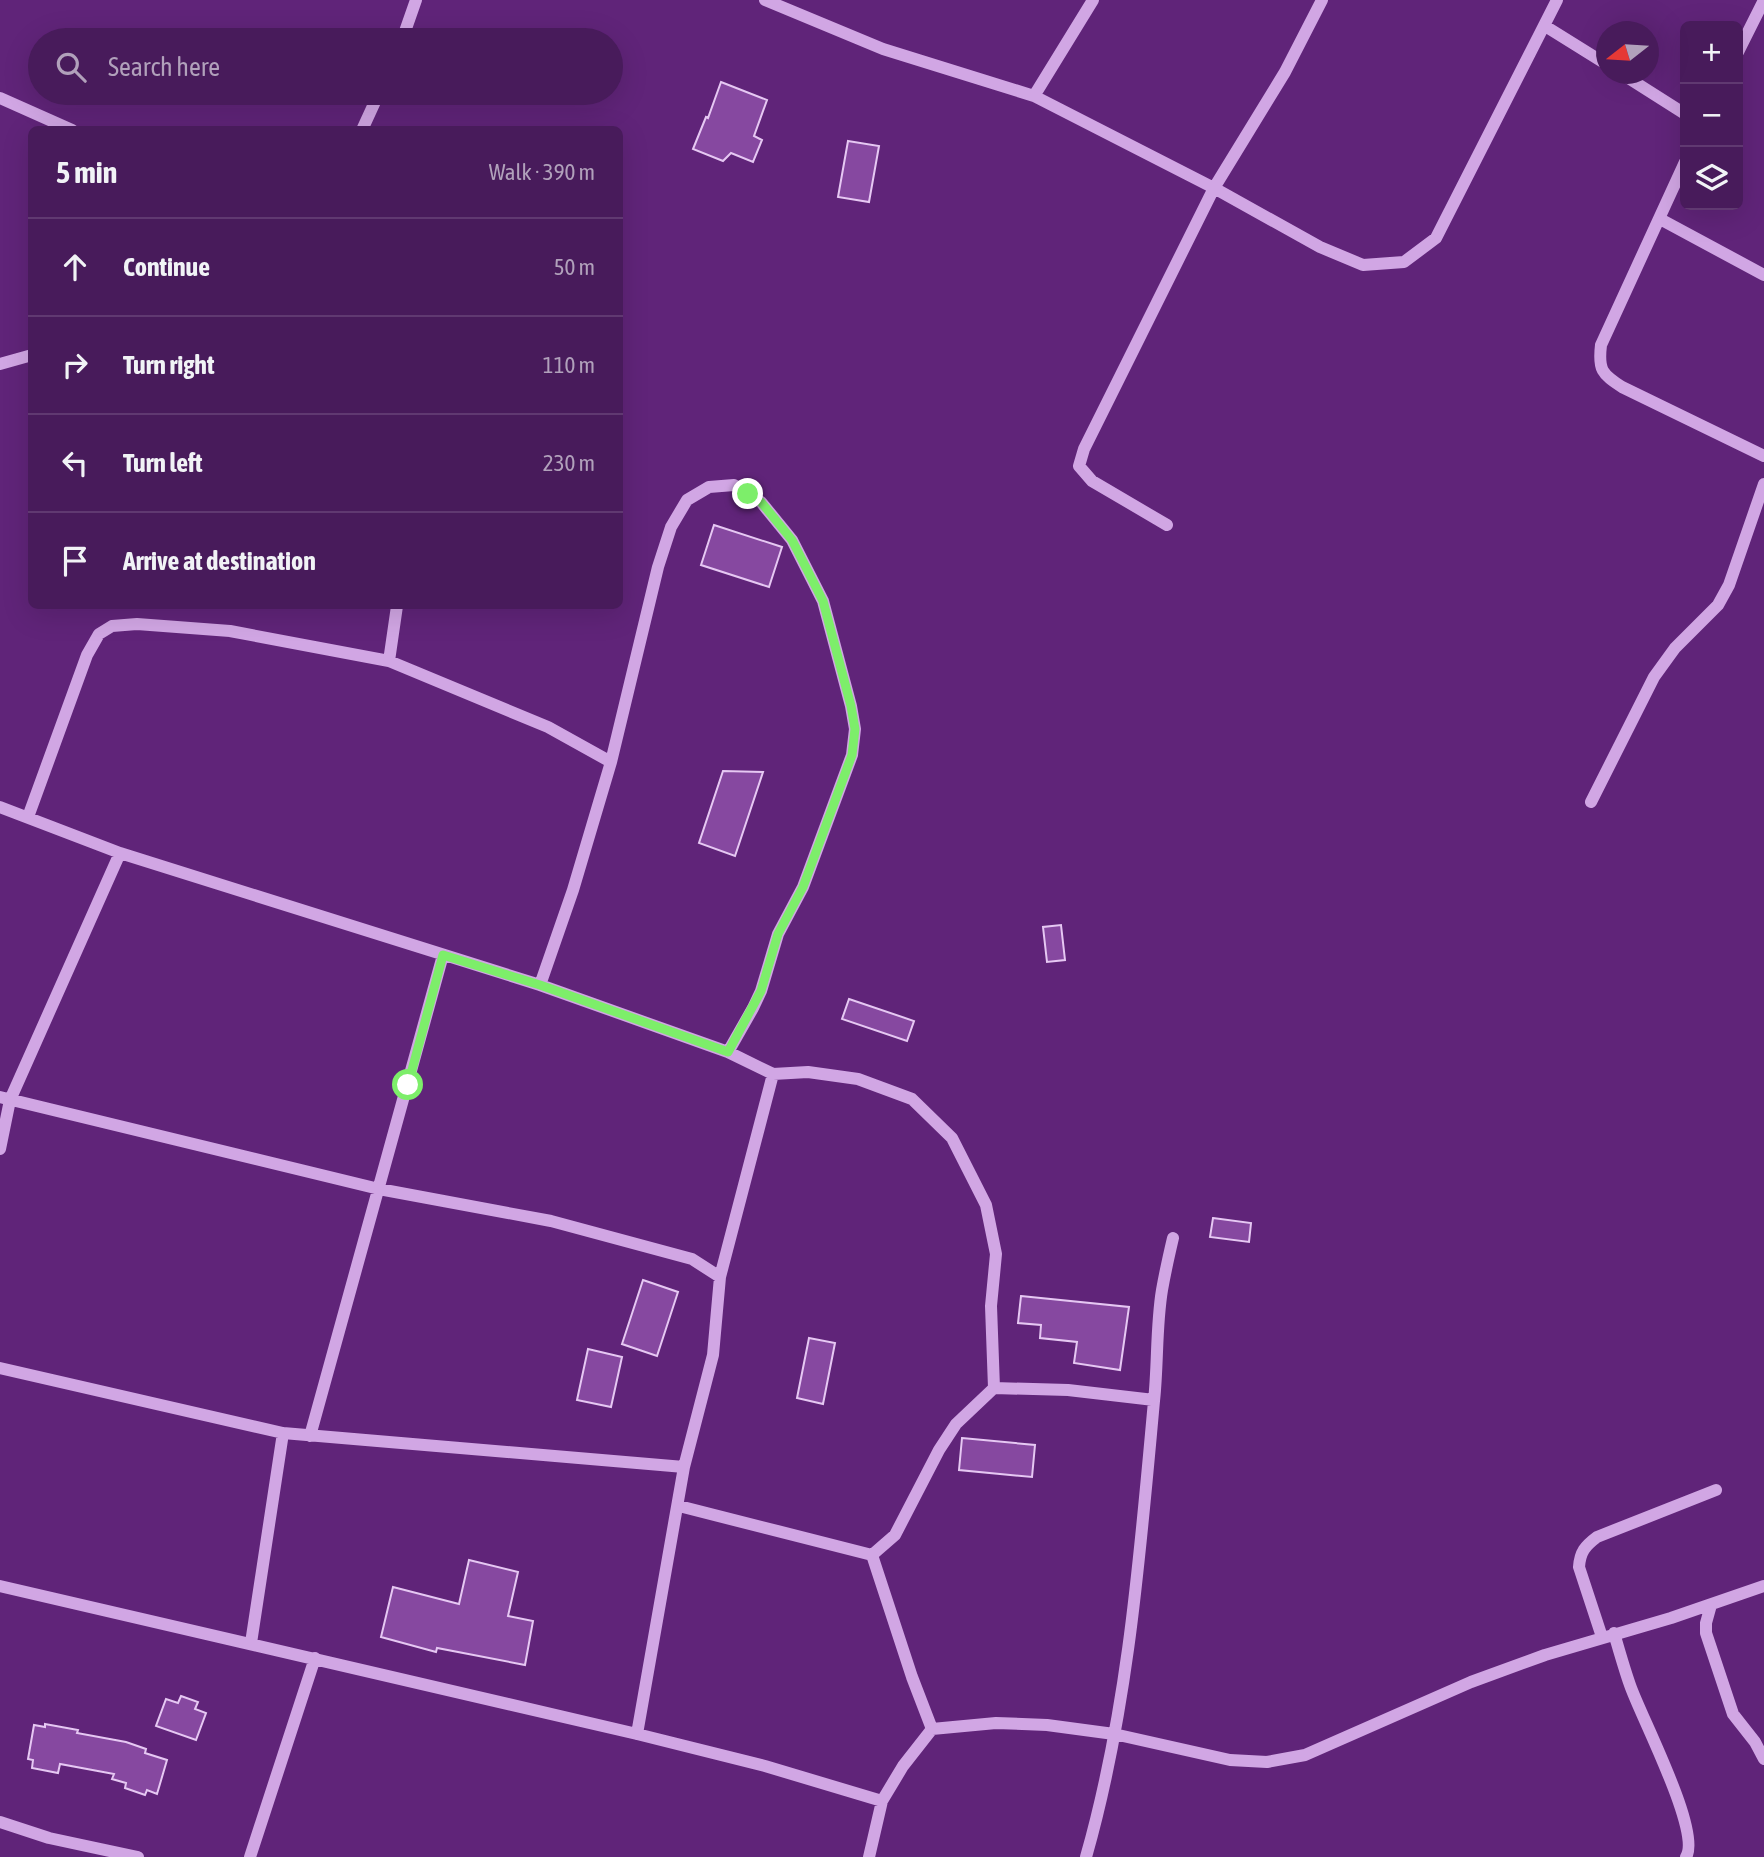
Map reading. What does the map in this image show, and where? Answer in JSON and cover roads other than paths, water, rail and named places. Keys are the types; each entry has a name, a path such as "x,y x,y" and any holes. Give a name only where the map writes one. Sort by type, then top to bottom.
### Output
{"street":[{"path":"406,28 416,0"},
{"path":"765,0 883,49 1034,96 1214,188 1320,247 1363,265 1404,262 1436,238 1557,0"},
{"path":"1034,96 1093,0"},
{"path":"1167,526 1092,481 1079,467 1084,449 1214,188 1285,72 1322,0"},
{"path":"1743,42 1764,0"},
{"path":"1545,26 1596,58"},
{"path":"1638,84 1680,111"},
{"path":"0,98 63,126"},
{"path":"364,126 373,105"},
{"path":"1680,173 1601,345 1599,362 1606,376 1622,387 1764,456"},
{"path":"1660,219 1764,275"},
{"path":"0,364 28,356"},
{"path":"1591,802 1654,677 1675,649 1718,605 1729,585 1764,484"},
{"path":"540,985 573,890 611,762 671,527 687,500 709,487 734,485 761,502 792,540 823,601 855,729 852,755 803,887 778,934 761,991 728,1052"},
{"path":"389,661 397,609"},
{"path":"28,817 87,655 99,634 112,626 137,624 230,632 389,661 548,727 611,762"},
{"path":"0,807 120,853 540,985 728,1052 773,1074 808,1072 858,1079 912,1099 952,1138 986,1205 996,1254 991,1306 994,1388"},
{"path":"0,1149 5,1099 120,853"},
{"path":"310,1436 443,955"},
{"path":"637,1734 684,1467 713,1355 720,1277 773,1074"},
{"path":"5,1099 379,1189 551,1221 692,1259 720,1277"},
{"path":"1086,1857 1114,1734 1134,1603 1162,1292 1173,1238"},
{"path":"0,1368 283,1433 684,1467"},
{"path":"872,1555 895,1535 939,1450 956,1424 994,1388 1068,1390 1154,1400"},
{"path":"251,1643 283,1433"},
{"path":"1686,1857 1689,1853 1688,1839 1677,1794 1579,1567 1585,1545 1597,1537 1716,1490"},
{"path":"679,1506 872,1555"},
{"path":"872,1555 932,1729"},
{"path":"0,1586 637,1734 765,1766 882,1801"},
{"path":"869,1857 882,1801 932,1729 996,1723 1047,1725 1114,1734 1230,1760 1267,1762 1305,1755 1471,1682 1764,1586"},
{"path":"1711,1605 1706,1633 1733,1713 1764,1759"},
{"path":"250,1857 315,1658"},
{"path":"0,1822 49,1838 138,1857"}]}
